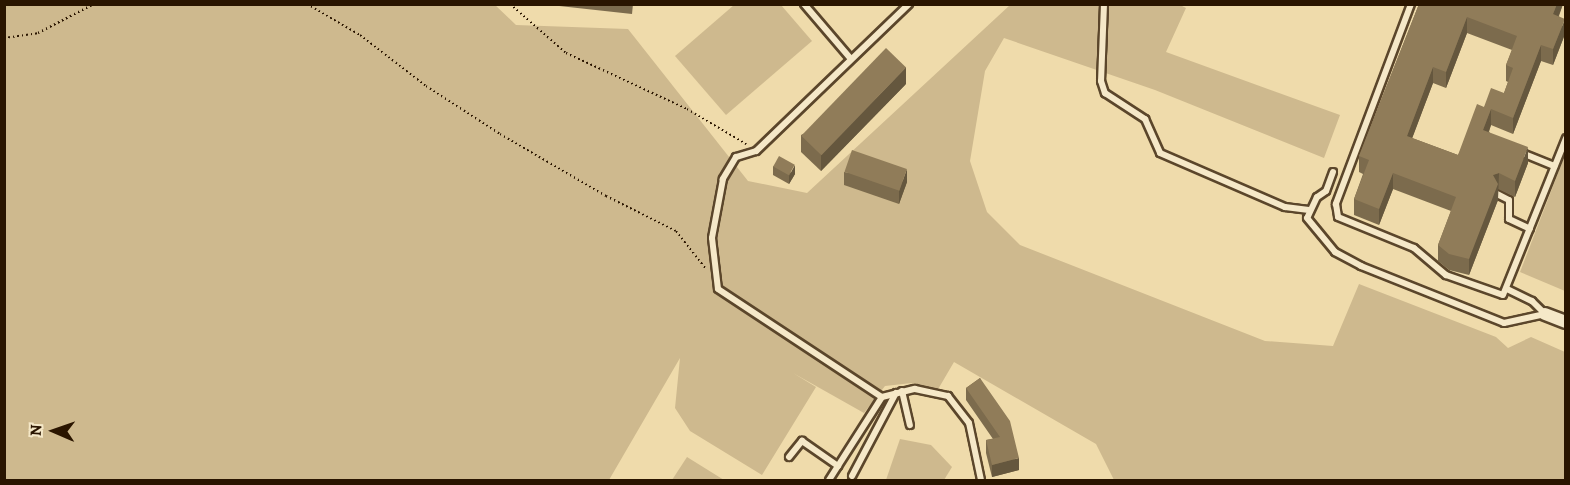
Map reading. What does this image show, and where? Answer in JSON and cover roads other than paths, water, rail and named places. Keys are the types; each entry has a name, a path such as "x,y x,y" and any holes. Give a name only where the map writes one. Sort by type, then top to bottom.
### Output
{"street":[{"path":"1545,314 1566,322"}],"lane":[{"path":"804,4 851,59"},
{"path":"882,397 718,289 712,238 723,179 736,157 756,151 909,4"},
{"path":"1104,4 1101,81 1105,93 1145,119 1160,153 1285,207 1309,210"},
{"path":"1411,4 1335,213 1342,219 1414,248 1446,275 1501,295 1507,289 1566,138"},
{"path":"1513,149 1554,166"},
{"path":"1333,172 1326,190 1309,210 1307,218 1313,229 1331,243 1335,252 1361,266 1504,324 1545,314"},
{"path":"1497,194 1509,200 1509,219 1530,229"},
{"path":"1507,289 1533,302 1545,314"},
{"path":"829,480 882,397 915,389 948,396 969,423 981,480"},
{"path":"899,392 910,425"},
{"path":"852,476 899,392"},
{"path":"789,457 802,441 838,466"}]}
